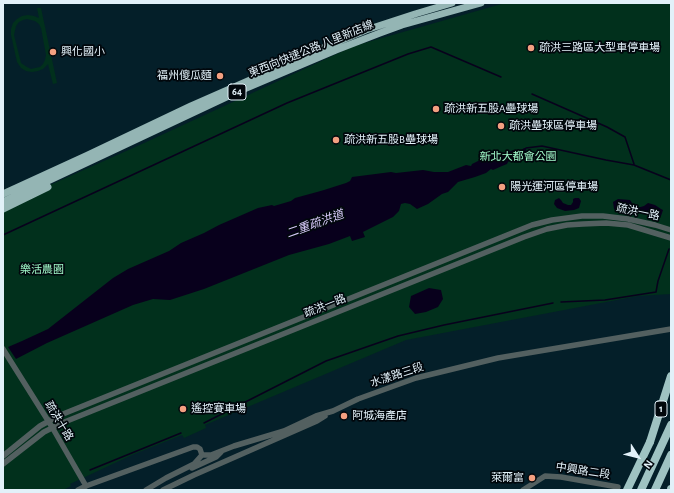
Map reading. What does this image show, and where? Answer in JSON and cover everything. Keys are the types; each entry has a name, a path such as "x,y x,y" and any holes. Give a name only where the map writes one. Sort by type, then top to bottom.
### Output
{"highway":[{"name":"東西向快速公路 八里新店線","path":"3,194 191,106 317,50 366,30 452,3"},
{"name":"東西向快速公路 八里新店線","path":"3,202 237,92 336,50 402,25 481,3"},
{"path":"3,209 58,182 81,166"},
{"name":"1","path":"650,442 671,376"},
{"name":"1","path":"627,490 650,442 671,392"},
{"name":"1","path":"641,490 671,425"},
{"path":"655,490 671,455"}],"street":[{"name":"疏洪一路","path":"3,456 40,426 58,416 532,225 552,220 582,216 603,216 628,219 671,230"},
{"name":"疏洪一路","path":"3,464 52,427 524,236 567,225 606,223 628,225 671,238"},
{"name":"水漾路三段","path":"146,490 194,464 202,455 211,455 222,450 284,431 358,399 416,378 490,360 671,329"},
{"name":"疏洪十路","path":"3,349 52,427 86,486"},
{"path":"163,490 317,421 333,411"},
{"path":"78,490 193,447 200,449 202,455"},
{"path":"182,470 189,469 216,457 222,450"},
{"name":"中興路二段","path":"523,490 545,476 561,477 618,487"}],"green space":[{"name":"新北大都會公園","path":"505,3 671,3 671,294 638,296 406,340 205,425 206,428 184,438 182,435 132,455 70,484 71,486 63,490 3,490 3,206 142,144 354,46"},
{"path":"37,8 41,8 57,83 53,84 48,64 43,69 32,72 21,68 17,62 11,35 13,23 17,19 28,15 39,18","holes":["27,19 35,21 41,28 46,55 45,60 40,67 31,69 21,63 14,35 16,26 19,22"]}],"water":[{"path":"526,148 527,156 522,156 515,161 511,159 507,164 493,170 491,169 486,173 458,182 448,192 442,194 428,204 417,209 410,204 401,204 399,211 393,217 363,232 365,237 352,241 350,236 329,244 289,255 204,289 170,300 153,299 133,305 47,343 16,359 8,347 48,329 113,278 128,269 258,208 272,205 274,206 291,201 295,198 346,183 350,181 352,177 423,170 448,172 466,165 471,166 484,158 489,158 491,156 496,158 499,157 500,154 514,150 520,151"},
{"path":"559,198 563,203 571,205 573,199 579,198 581,201 579,208 565,211 557,208 554,204 555,200"},
{"path":"618,199 630,200 637,208 648,203 663,210 661,216 654,217 652,210 650,209 647,212 636,212 631,211 626,205 616,210 614,209 613,202"},
{"path":"429,288 441,290 443,299 438,307 426,312 415,314 409,307 411,296"}],"waterway":[{"path":"3,235 287,103 408,54 431,47 501,77"},
{"name":"二重疏洪道","path":"532,94 607,127 625,137 634,164"},
{"name":"二重疏洪道","path":"526,148 542,146 634,165 671,180"},
{"path":"561,302 605,300 656,292 658,281 669,249"},
{"path":"204,423 326,361 398,336 553,303"},
{"path":"90,470 181,433"}],"place":[{"name":"疏洪三路區大型車停車場","path":"531,48"},
{"name":"興化國小","path":"53,52"},
{"name":"福州傻瓜麵","path":"220,76"},
{"name":"疏洪新五股A壘球場","path":"436,109"},
{"name":"疏洪壘球區停車場","path":"501,126"},
{"name":"疏洪新五股B壘球場","path":"336,140"},
{"name":"陽光運河區停車場","path":"502,187"},
{"name":"遙控賽車場","path":"183,409"},
{"name":"阿城海產店","path":"344,416"},
{"name":"萊爾富","path":"532,478"}],"park label":[{"name":"樂活農園","path":"42,270"}]}
